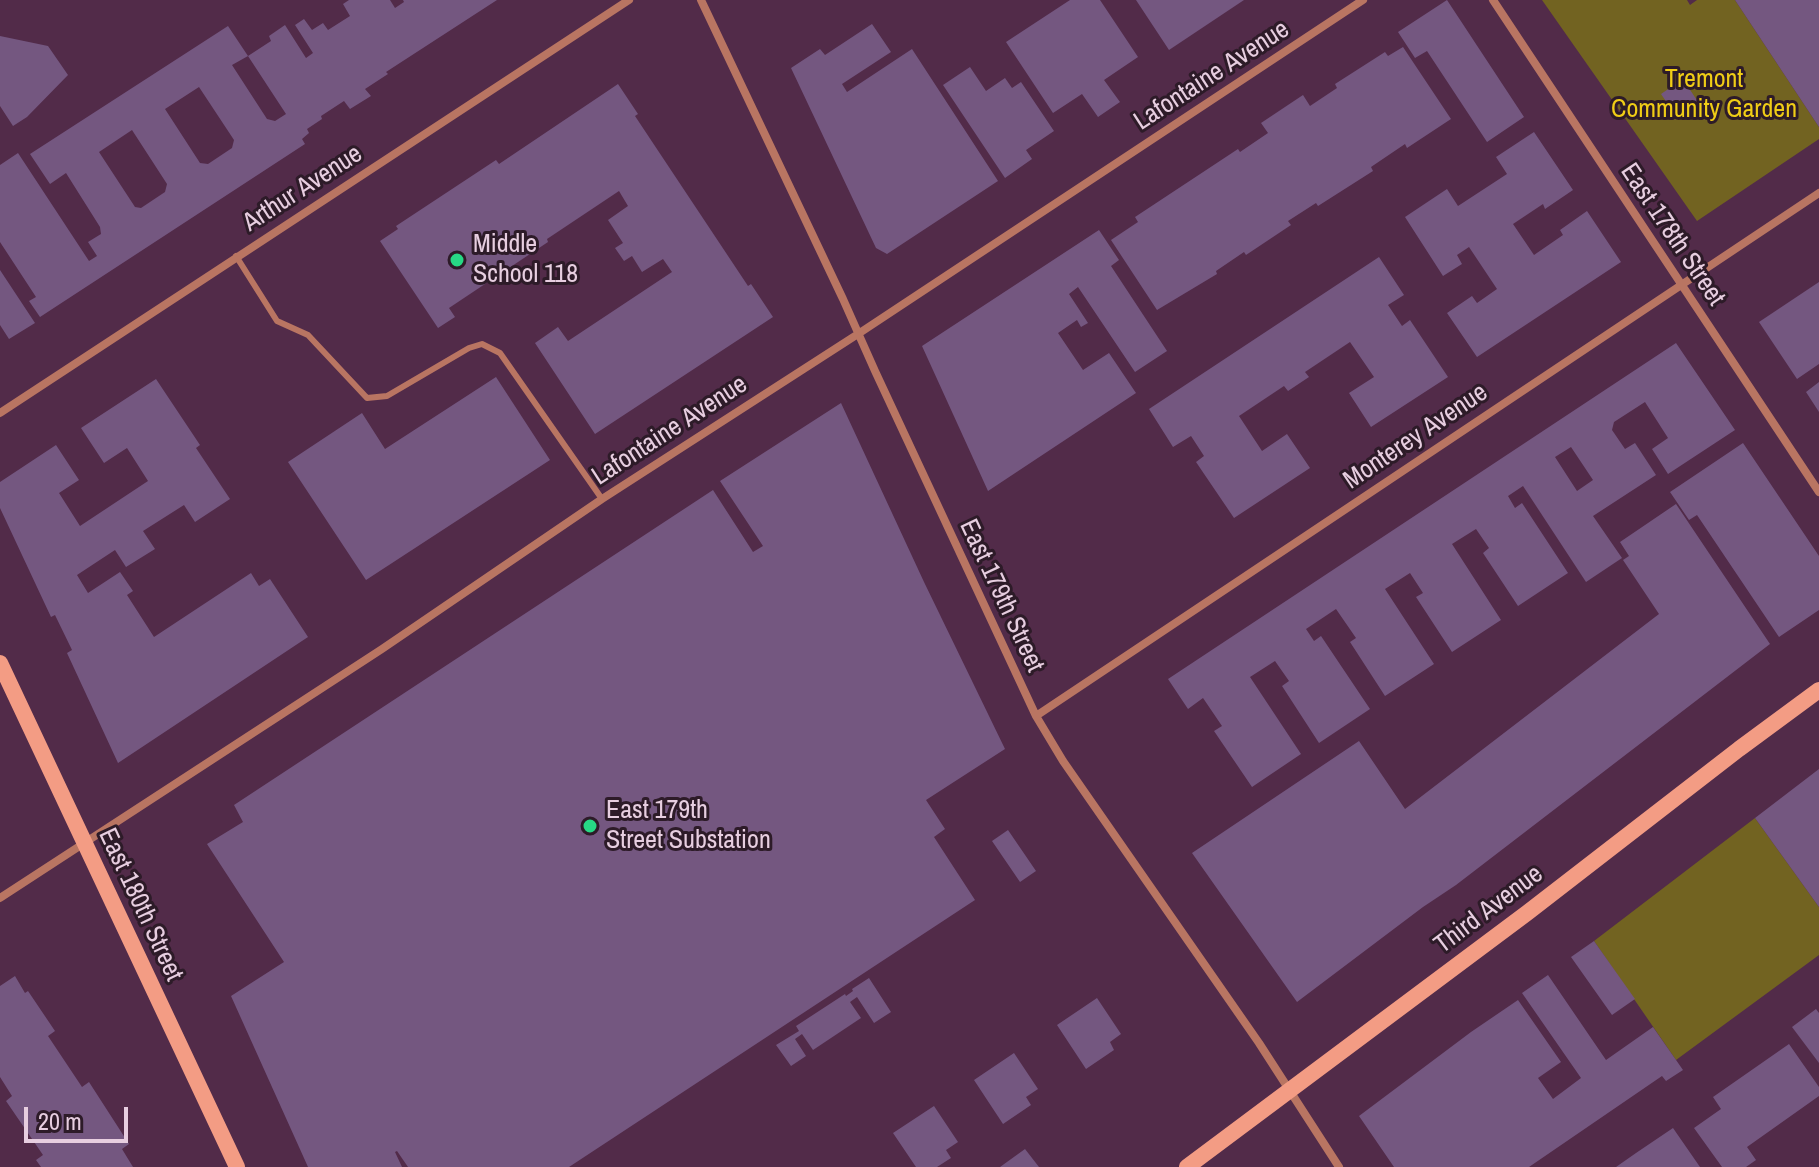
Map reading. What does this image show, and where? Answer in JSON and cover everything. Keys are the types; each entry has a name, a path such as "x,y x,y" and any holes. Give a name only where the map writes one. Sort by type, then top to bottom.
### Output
{"main road":[{"name":"East 180th Street","path":"0,663 237,1167"},
{"name":"Third Avenue","path":"1187,1167 1819,690"}],"street":[{"name":"Arthur Avenue","path":"0,413 629,0"},
{"name":"East 179th Street","path":"701,0 1036,716 1063,761 1259,1043 1339,1167"},
{"name":"Lafontaine Avenue","path":"0,898 1363,0"},
{"name":"East 178th Street","path":"1493,0 1819,492"},
{"name":"Monterey Avenue","path":"1036,716 1819,193"}],"lane":[{"path":"236,256 277,321 308,335 367,398 387,396 469,348 482,344 500,353 602,499"}],"green space":[{"name":"Tremont Community Garden","path":"1542,0 1687,0 1690,5 1697,0 1735,0 1819,127 1819,139 1697,221"},
{"path":"1755,818 1819,907 1819,955 1676,1060 1594,941"}],"building":[{"path":"349,0 390,0 395,8 403,0 497,0 386,72 388,74 365,89 371,96 350,109 344,101 321,116 322,119 307,129 309,133 302,139 305,144 40,317 29,301 36,297 0,242 0,165 18,153 89,261 97,256 88,242 101,234 100,227 66,173 50,184 30,154 228,26 248,56 271,41 269,36 285,25 306,58 313,53 295,25 304,19 312,30 323,23 328,30 350,16 343,4","holes":["248,56 286,114 275,121 267,119 232,65","199,87 234,140 232,148 208,164 200,163 165,109","132,130 167,184 165,192 141,208 135,207 99,152"]},
{"path":"1070,0 1100,0 1138,57 1104,80 1120,102 1098,117 1082,94 1053,113 1006,42"},
{"path":"1136,0 1244,0 1169,50"},
{"path":"1447,0 1524,117 1487,142 1427,51 1415,58 1398,32"},
{"path":"1735,0 1819,0 1819,127"},
{"path":"872,24 891,52 842,84 847,92 912,49 998,181 887,254 876,248 791,68 820,49 825,55"},
{"path":"0,36 48,46 68,75 27,117 13,126 0,106"},
{"path":"1403,47 1451,119 1407,148 1405,144 1371,167 1373,171 1288,221 1291,225 1157,310 1111,240 1138,222 1135,217 1238,149 1240,152 1268,133 1261,123 1303,95 1310,106 1337,88 1335,84 1385,52 1388,56"},
{"path":"970,67 986,91 1005,78 1012,88 1021,82 1054,131 1026,150 1032,159 1005,178 943,85"},
{"path":"1683,79 1700,105 1678,119 1661,94"},
{"name":"Middle School 118","path":"618,84 638,114 635,116 748,286 751,284 773,317 595,434 535,343 558,327 568,341 672,272 663,259 642,272 632,256 624,261 615,248 623,243 608,220 628,206 619,191 449,308 455,317 438,328 380,241 398,229 396,226 496,160 499,164"},
{"path":"1534,132 1573,190 1545,209 1543,204 1513,224 1534,255 1563,235 1560,230 1587,211 1621,262 1477,357 1447,313 1472,296 1477,303 1497,289 1469,247 1457,255 1462,264 1443,276 1405,217 1447,189 1458,206 1507,174 1496,157"},
{"path":"1099,230 1119,260 1111,266 1167,351 1135,372 1078,287 1069,294 1088,323 1081,327 1077,320 1058,333 1083,370 1109,353 1136,393 988,491 922,346"},
{"path":"1379,257 1404,295 1388,305 1402,326 1410,320 1448,377 1371,427 1349,393 1374,377 1350,342 1305,372 1309,377 1288,391 1284,386 1239,416 1262,451 1287,434 1310,468 1234,518 1196,462 1204,456 1191,436 1173,447 1149,409"},
{"path":"0,270 35,323 9,339 0,325"},
{"path":"1819,282 1819,364 1797,379 1759,322"},
{"path":"1676,343 1735,430 1668,474 1652,449 1668,438 1645,402 1614,422 1612,430 1625,449 1635,443 1656,475 1593,516 1622,558 1586,582 1523,486 1508,496 1515,508 1522,503 1568,573 1518,606 1483,553 1489,548 1476,529 1452,544 1501,620 1452,652 1416,597 1423,593 1410,573 1385,589 1434,664 1385,696 1350,642 1356,638 1336,609 1306,629 1314,641 1321,636 1370,709 1319,743 1282,686 1289,681 1275,661 1250,677 1301,754 1252,787 1214,731 1222,726 1203,698 1188,709 1168,679","holes":["1571,447 1593,480 1577,491 1555,457"]},
{"path":"496,377 550,460 366,580 288,462 362,413 385,449"},
{"path":"156,379 200,445 196,448 230,499 195,522 184,505 143,531 155,549 126,567 115,550 77,575 88,593 120,572 133,591 127,595 154,637 251,573 259,586 270,579 308,637 118,763 67,653 72,650 55,615 51,617 0,508 0,482 56,445 79,480 59,493 80,526 148,481 127,448 104,463 81,428"},
{"path":"1819,382 1819,412 1806,392"},
{"name":"East 179th Street Substation","path":"841,403 1005,749 926,800 945,829 934,837 975,900 569,1167 408,1167 397,1151 402,1167 308,1167 231,996 284,962 207,844 243,822 234,805 713,490 753,552 763,546 720,481"},
{"path":"1743,443 1819,556 1819,610 1779,637 1697,515 1689,520 1670,492"},
{"path":"1676,504 1770,644 1456,885 1297,1002 1192,853 1359,741 1405,809 1659,614 1623,560 1629,556 1620,542"},
{"path":"1819,769 1819,907 1755,818"},
{"path":"1008,830 1036,871 1020,882 992,841"},
{"path":"1594,941 1635,999 1612,1015 1571,957"},
{"path":"1548,975 1606,1060 1653,1027 1683,1070 1666,1081 1662,1076 1529,1167 1394,1167 1359,1116 1518,1000 1561,1062 1538,1078 1553,1099 1581,1078 1522,993"},
{"path":"15,976 55,1031 48,1036 82,1087 89,1082 129,1144 122,1149 133,1167 41,1167 36,1160 43,1155 6,1101 12,1096 0,1077 0,986"},
{"path":"869,978 891,1012 874,1023 857,997 850,1002 861,1018 813,1050 802,1034 795,1039 806,1056 791,1066 776,1045 799,1031 796,1026 846,996"},
{"path":"1097,998 1121,1034 1110,1042 1114,1050 1086,1069 1057,1025"},
{"path":"1816,1009 1819,1013 1819,1063 1792,1027"},
{"path":"1789,1044 1819,1087 1819,1096 1747,1147 1756,1160 1746,1167 1722,1167 1694,1128 1721,1109 1713,1097"},
{"path":"1014,1053 1038,1089 1026,1097 1031,1105 1003,1124 974,1080"},
{"path":"934,1106 958,1142 946,1150 951,1158 937,1167 916,1167 893,1133"},
{"path":"1673,1128 1700,1167 1616,1167 1636,1153"},
{"path":"1025,1149 1039,1167 1000,1167"}],"place":[{"name":"Middle School 118","path":"457,260"},
{"name":"East 179th Street Substation","path":"590,826"}]}
